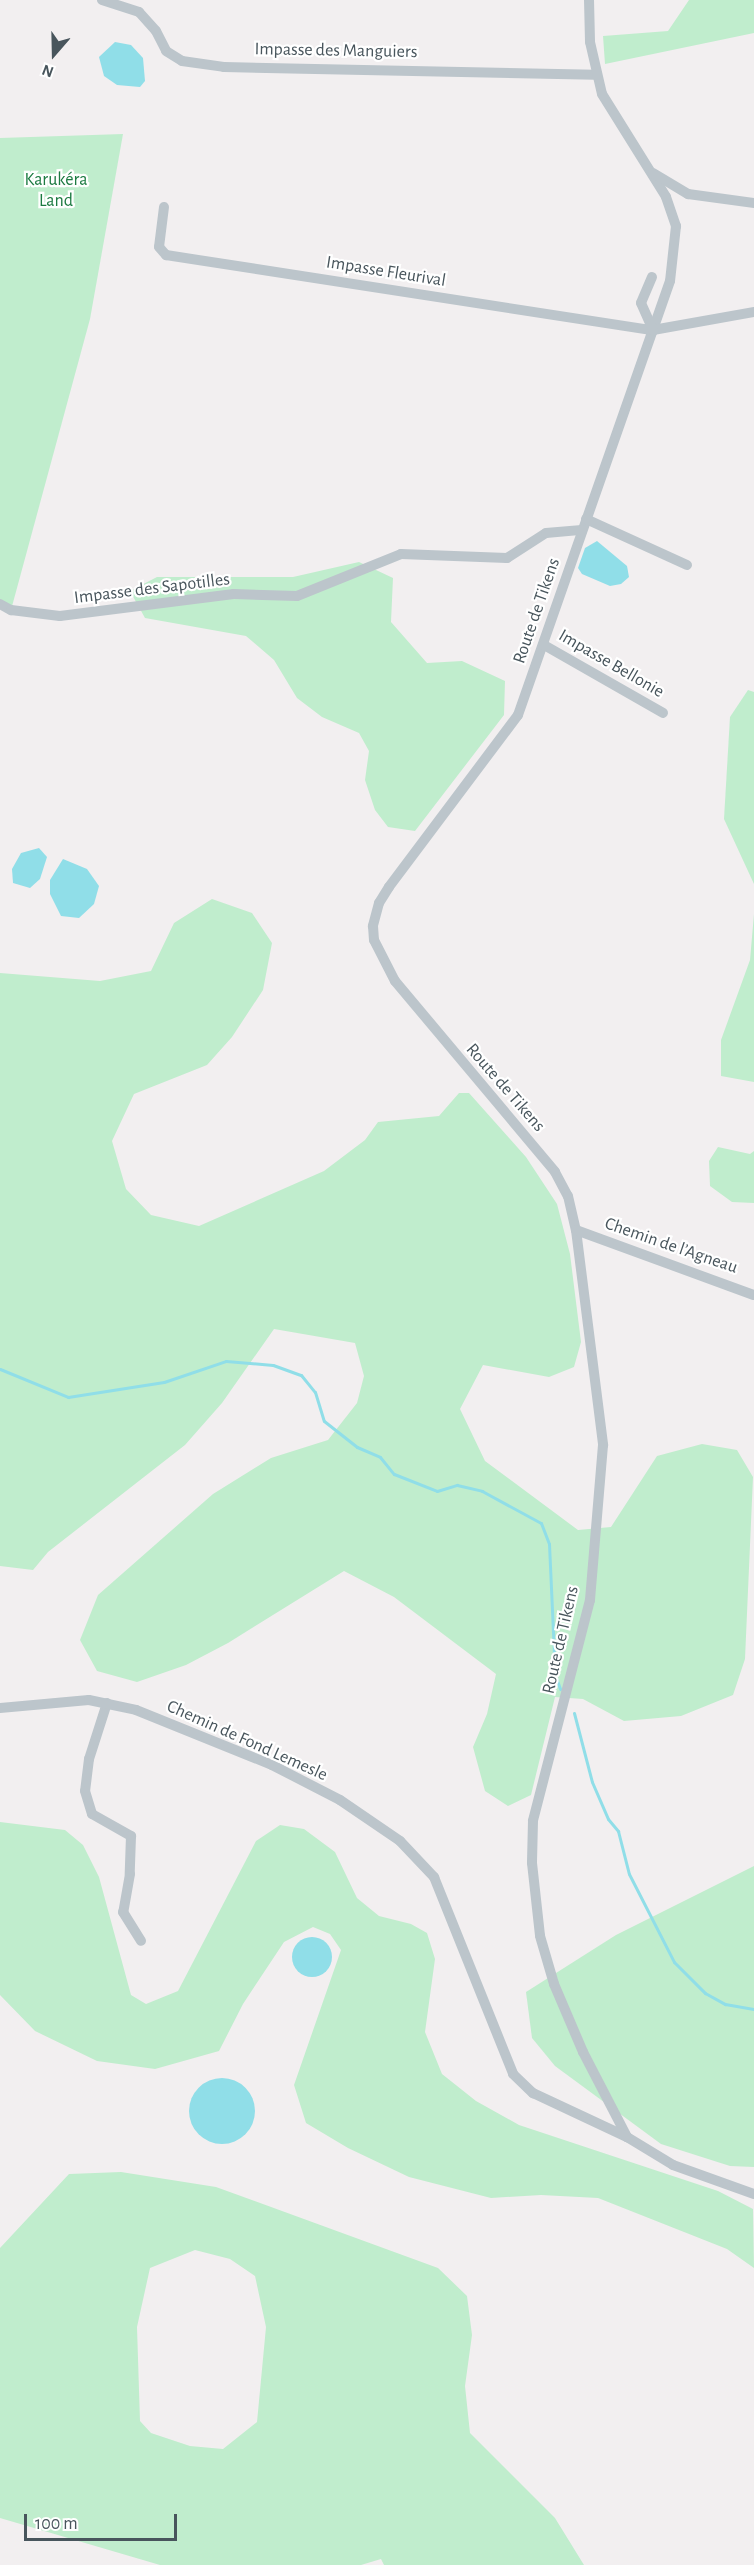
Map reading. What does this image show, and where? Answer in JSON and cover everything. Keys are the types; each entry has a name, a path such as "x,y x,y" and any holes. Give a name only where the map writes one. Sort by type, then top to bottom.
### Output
{"street":[{"name":"Impasse des Manguiers","path":"102,0 139,12 156,31 166,51 182,61 224,67 595,75"},
{"name":"Route de Tikens","path":"589,0 595,75 612,114 666,197 676,226 670,281 518,715 389,886 379,903 373,926 374,940 395,981 555,1172 568,1196 576,1230 603,1444 590,1600 533,1821 532,1863 540,1936 554,1984 583,2052 627,2138"},
{"path":"650,171 688,194 754,203"},
{"name":"Impasse Fleurival","path":"164,207 159,247 166,255 653,330 754,312"},
{"path":"651,277 642,303 653,330"},
{"path":"584,525 687,565"},
{"name":"Impasse des Sapotilles","path":"0,604 11,610 60,616 234,594 297,596 400,554 507,558 546,533 584,525"},
{"name":"Impasse Bellonie","path":"543,645 663,713"},
{"name":"Chemin de l’Agneau","path":"576,1230 754,1295"},
{"name":"Chemin de Fond Lemesle","path":"0,1708 60,1701 107,1703 272,1765 340,1800 400,1841 434,1877 513,2074 533,2094 627,2138"},
{"path":"107,1703 89,1759 85,1791 92,1814 131,1836 130,1874 123,1912 141,1941"},
{"path":"627,2138 673,2165 754,2193"}],"green space":[{"path":"689,0 754,0 754,33 605,64 603,36 668,31"},
{"name":"Karukéra Land","path":"123,134 90,319 11,610 0,603 0,138"},
{"path":"359,562 393,578 391,622 427,663 462,661 505,681 504,715 415,831 388,827 375,810 365,780 369,751 359,733 322,717 297,698 274,660 246,636 145,618 130,591 157,577 293,577"},
{"path":"748,690 754,692 754,884 724,819 730,717"},
{"path":"212,899 252,913 272,943 263,990 232,1037 207,1065 134,1094 112,1141 126,1189 151,1215 199,1226 324,1171 365,1140 378,1122 439,1116 459,1093 469,1093 526,1157 557,1204 570,1254 581,1342 574,1367 549,1377 483,1365 460,1409 485,1461 578,1530 611,1527 657,1456 702,1444 737,1450 753,1477 745,1659 733,1695 681,1716 624,1721 583,1699 555,1697 531,1795 508,1806 485,1791 473,1747 487,1714 496,1674 394,1597 344,1571 228,1643 186,1665 137,1682 97,1671 80,1640 98,1595 213,1494 271,1458 328,1440 357,1403 364,1376 355,1343 274,1329 222,1403 185,1445 48,1552 33,1570 0,1566 0,973 100,981 151,971 174,923"},
{"path":"754,914 754,1082 721,1076 721,1040 750,960"},
{"path":"718,1147 750,1154 754,1151 754,1203 732,1202 710,1186 709,1161"},
{"path":"0,1822 65,1830 83,1845 99,1877 131,1995 146,2004 178,1991 256,1841 280,1825 304,1829 335,1852 357,1898 379,1916 411,1924 427,1933 435,1959 425,2032 442,2074 476,2101 519,2125 718,2191 753,2209 754,2268 727,2249 598,2198 541,2195 491,2198 409,2177 348,2148 306,2123 294,2085 341,1950 330,1934 313,1927 284,1942 243,2004 219,2051 155,2069 97,2061 35,2031 0,1995"},
{"path":"754,1866 754,2167 730,2166 661,2144 555,2066 532,2038 526,1992 616,1935"},
{"path":"121,2172 216,2187 438,2268 467,2296 472,2335 465,2386 470,2433 555,2518 584,2565 384,2565 381,2559 361,2565 160,2565 0,2518 0,2248 69,2174","holes":["195,2250 230,2259 255,2276 266,2327 257,2422 223,2449 190,2446 151,2433 140,2421 137,2327 150,2268"]}],"water":[{"path":"115,42 131,45 143,58 145,81 140,87 117,85 104,76 99,57"},
{"path":"597,541 627,566 629,577 621,584 610,586 582,574 578,568 585,548"},
{"path":"39,848 47,857 40,879 30,888 13,883 12,869 21,853"},
{"path":"63,859 87,869 99,886 94,904 79,918 61,916 50,894 50,880"},
{"path":"312,1937 326,1943 332,1957 326,1971 312,1977 298,1971 292,1957 298,1943"},
{"path":"215,2078 229,2078 241,2083 250,2092 255,2111 253,2124 246,2135 229,2144 215,2144 203,2139 194,2130 189,2118 189,2104 194,2092 203,2083"}],"waterway":[{"path":"0,1369 68,1397 164,1382 226,1361 273,1365 301,1375 315,1392 324,1421 357,1447 380,1457 394,1474 437,1491 457,1485 482,1491 541,1523 549,1544 555,1675 560,1689"},
{"path":"574,1713 592,1782 608,1819 618,1831 629,1874 674,1962 705,1993 725,2004 754,2009"}]}
